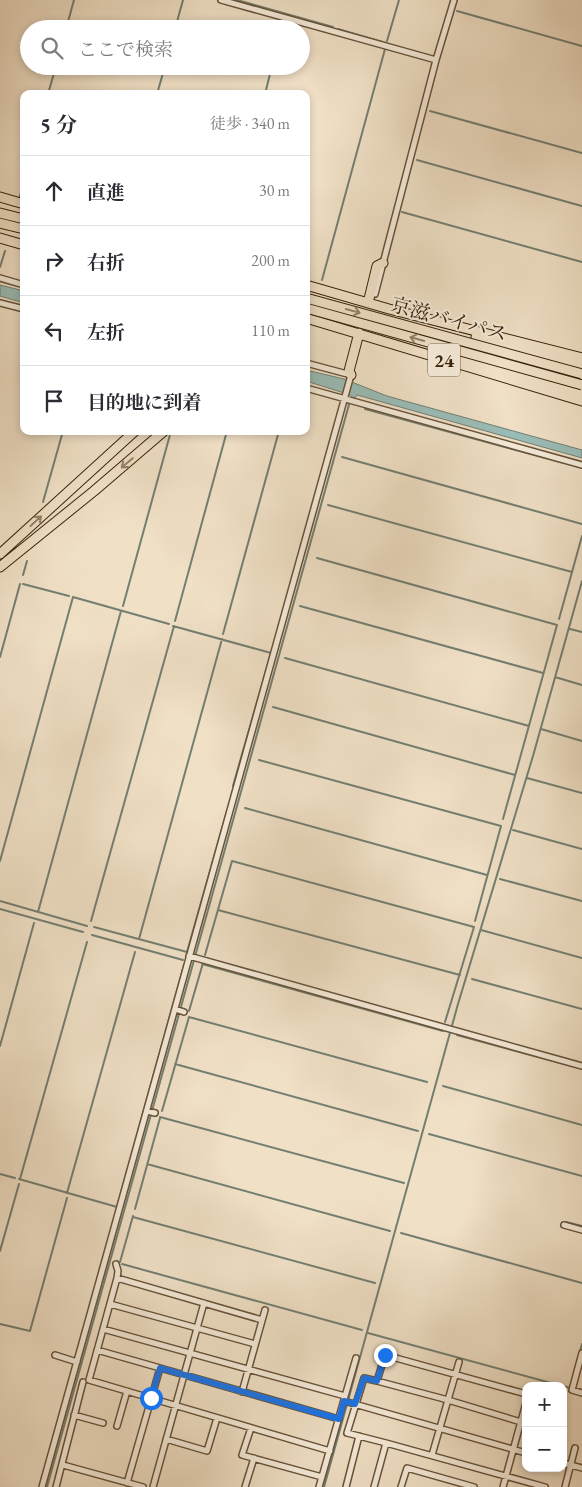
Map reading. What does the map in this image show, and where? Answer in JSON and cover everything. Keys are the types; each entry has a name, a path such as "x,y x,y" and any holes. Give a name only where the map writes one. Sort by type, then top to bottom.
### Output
{"highway":[{"path":"0,197 20,203"},
{"path":"0,213 20,218"},
{"path":"0,223 20,228"},
{"path":"0,238 20,244"},
{"path":"371,300 377,266 383,263"},
{"path":"310,286 317,288"},
{"path":"310,291 317,288"},
{"name":"24","path":"317,288 371,300 389,309 582,358"},
{"name":"京滋バイパス","path":"310,299 582,374"},
{"name":"京滋バイパス","path":"310,309 582,384"},
{"path":"389,309 465,334 582,366"},
{"name":"24","path":"310,319 359,337 390,343 582,401"},
{"path":"310,323 409,352 429,355"},
{"path":"350,377 349,371 359,337"},
{"path":"390,343 460,358 582,394"},
{"path":"0,554 132,435"},
{"path":"0,567 159,435"}],"street":[{"path":"221,0 293,20"},
{"path":"383,263 436,60 454,0"},
{"path":"310,25 436,60"},
{"path":"0,278 20,284"},
{"path":"0,303 20,308"},
{"path":"42,1487 151,1112 350,377 310,364"},
{"path":"310,389 345,396 582,464"},
{"path":"193,958 582,1066"},
{"path":"564,1225 582,1230"},
{"path":"116,1264 118,1278 89,1380 330,1451"},
{"path":"118,1278 262,1320"},
{"path":"153,1487 204,1303"},
{"path":"110,1304 255,1344"},
{"path":"242,1392 266,1310"},
{"path":"103,1329 248,1369 344,1398 355,1404 522,1452"},
{"path":"98,1350 339,1419"},
{"path":"582,1353 572,1390 582,1393"},
{"path":"55,1355 77,1362"},
{"path":"377,1381 385,1355 522,1393"},
{"path":"319,1487 356,1358"},
{"path":"432,1455 459,1362"},
{"path":"127,1483 160,1368"},
{"path":"521,1422 364,1378 347,1433 432,1455 531,1485 545,1487"},
{"path":"56,1487 83,1382"},
{"path":"117,1426 127,1391"},
{"path":"65,1409 103,1423"},
{"path":"166,1439 207,1450 217,1418"},
{"path":"503,1487 522,1418"},
{"path":"251,1428 242,1454 322,1476"},
{"path":"346,1487 359,1436"},
{"path":"374,1487 386,1443"},
{"path":"565,1487 575,1448"},
{"path":"254,1458 245,1486 254,1487"},
{"path":"567,1464 582,1468"},
{"path":"63,1465 142,1487"},
{"path":"402,1487 407,1468 474,1487"}],"water":[{"path":"0,285 20,290 20,302 0,296"},
{"path":"310,371 344,379 387,396 582,450 582,458 357,395 355,398 310,382"}],"waterway":[{"path":"68,20 74,0"},
{"path":"177,20 183,0"},
{"path":"237,0 308,20"},
{"path":"387,41 399,0"},
{"path":"457,11 582,46"},
{"path":"310,21 333,27"},
{"path":"338,29 386,43"},
{"path":"322,280 385,49"},
{"path":"49,90 53,75"},
{"path":"158,90 162,75"},
{"path":"266,90 270,75"},
{"path":"430,111 582,153"},
{"path":"417,160 582,206"},
{"path":"402,212 582,262"},
{"path":"0,267 5,251"},
{"path":"47,1487 350,401"},
{"path":"365,409 582,468"},
{"path":"43,502 62,435"},
{"path":"123,606 170,435"},
{"path":"175,621 226,435"},
{"path":"223,634 278,435"},
{"path":"342,457 582,524"},
{"path":"328,505 572,572"},
{"path":"559,619 582,536"},
{"path":"317,558 557,625"},
{"path":"23,575 27,561"},
{"path":"324,1487 458,1004 533,756 582,581"},
{"path":"0,657 20,584"},
{"path":"23,584 69,596"},
{"path":"73,597 169,624"},
{"path":"0,861 73,597"},
{"path":"300,606 543,673"},
{"path":"38,912 121,611"},
{"path":"503,819 557,625"},
{"path":"173,626 271,653 233,786"},
{"path":"91,921 174,626"},
{"path":"570,629 582,632"},
{"path":"139,939 222,639"},
{"path":"285,658 529,726"},
{"path":"555,677 582,685"},
{"path":"273,707 515,775"},
{"path":"541,729 582,741"},
{"path":"259,760 501,826"},
{"path":"527,778 582,793"},
{"path":"245,808 487,875"},
{"path":"94,927 187,952 227,811"},
{"path":"475,921 501,826"},
{"path":"513,830 582,849"},
{"path":"205,955 232,861 474,927"},
{"path":"500,879 582,901"},
{"path":"0,901 87,926"},
{"path":"0,909 83,932"},
{"path":"218,910 460,975"},
{"path":"0,1046 34,923"},
{"path":"445,1022 474,927"},
{"path":"481,930 582,958"},
{"path":"92,935 183,960"},
{"path":"20,1179 87,942"},
{"path":"67,1193 135,952"},
{"path":"189,1011 203,963"},
{"path":"202,964 443,1031"},
{"path":"19,1179 117,1207 184,965"},
{"path":"472,979 582,1009"},
{"path":"189,1017 427,1082"},
{"path":"162,1111 189,1017"},
{"path":"457,1035 582,1069"},
{"path":"175,1064 418,1131"},
{"path":"443,1086 582,1125"},
{"path":"160,1117 404,1183"},
{"path":"135,1209 160,1118"},
{"path":"429,1134 582,1176"},
{"path":"147,1164 390,1231"},
{"path":"0,1174 15,1178"},
{"path":"0,1251 19,1184"},
{"path":"0,1324 30,1331 67,1198"},
{"path":"120,1262 133,1216"},
{"path":"133,1217 375,1283"},
{"path":"566,1222 582,1226"},
{"path":"401,1233 582,1283"},
{"path":"122,1264 362,1330"},
{"path":"368,1333 547,1382"},
{"path":"567,1387 570,1388 582,1344"}],"route":[{"path":"151,1398 160,1368 339,1419 344,1401 355,1404 364,1378 377,1381 385,1355"}]}
